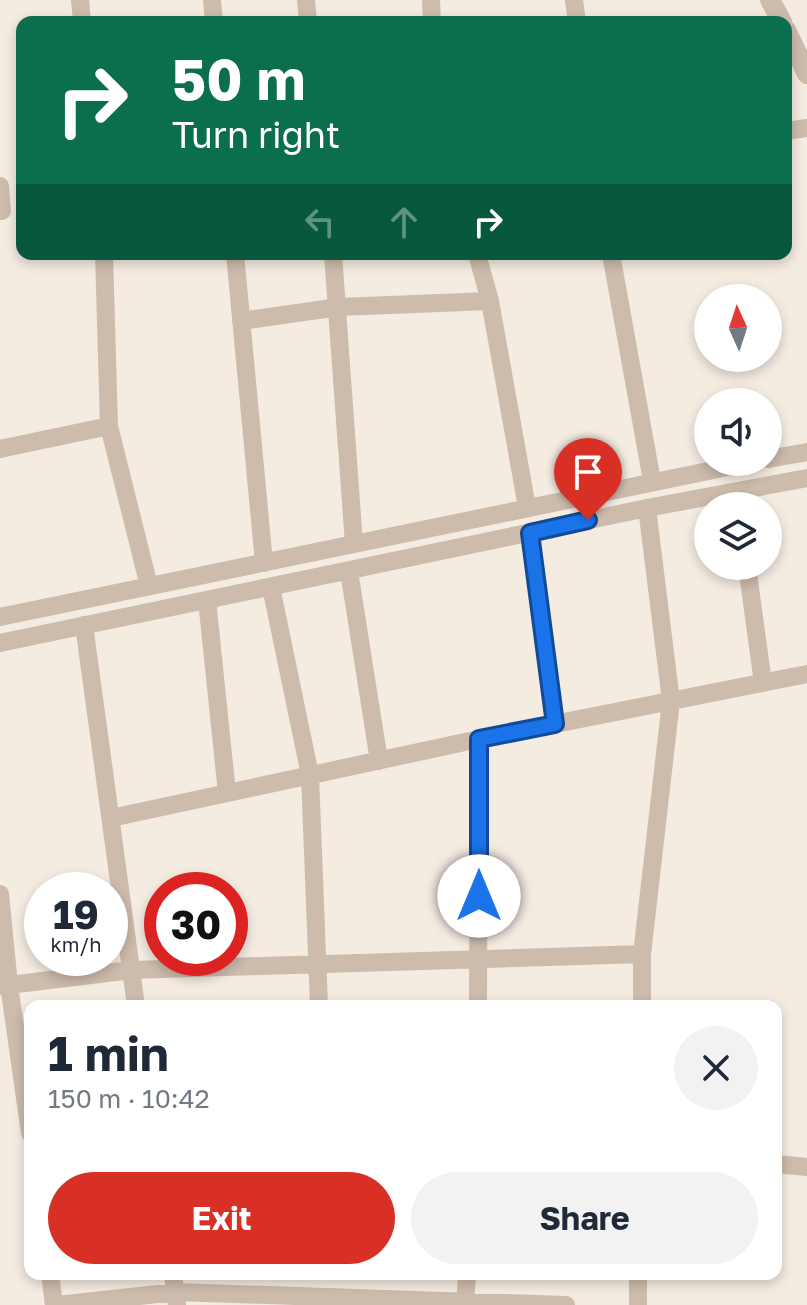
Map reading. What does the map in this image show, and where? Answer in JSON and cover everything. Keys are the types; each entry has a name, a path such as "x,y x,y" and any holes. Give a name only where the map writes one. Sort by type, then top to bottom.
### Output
{"street":[{"path":"792,43 807,74"},
{"path":"0,186 1,212"},
{"path":"104,260 109,426 149,586"},
{"path":"236,260 264,563"},
{"path":"334,260 354,544"},
{"path":"479,260 490,301 527,507"},
{"path":"612,260 652,481"},
{"path":"241,321 339,307 490,301"},
{"path":"0,449 109,426"},
{"path":"782,456 807,452"},
{"path":"0,617 694,473"},
{"path":"759,492 807,478"},
{"path":"0,643 647,508 694,503"},
{"path":"642,1000 642,954 671,701 647,508"},
{"path":"530,533 555,724"},
{"path":"349,571 379,761"},
{"path":"749,580 763,683"},
{"path":"271,587 310,775 319,1000"},
{"path":"207,600 227,793"},
{"path":"84,625 135,1000"},
{"path":"111,818 479,739 807,674"},
{"path":"478,1000 479,739"},
{"path":"0,894 5,986 24,1098"},
{"path":"5,986 132,970 642,954"},
{"path":"782,1165 807,1167"},
{"path":"51,1280 55,1305 175,1290 566,1305"},
{"path":"465,1303 467,1280"},
{"path":"638,1280 638,1305"}],"route":[{"path":"479,896 479,739 555,724 530,533 588,520"}]}
